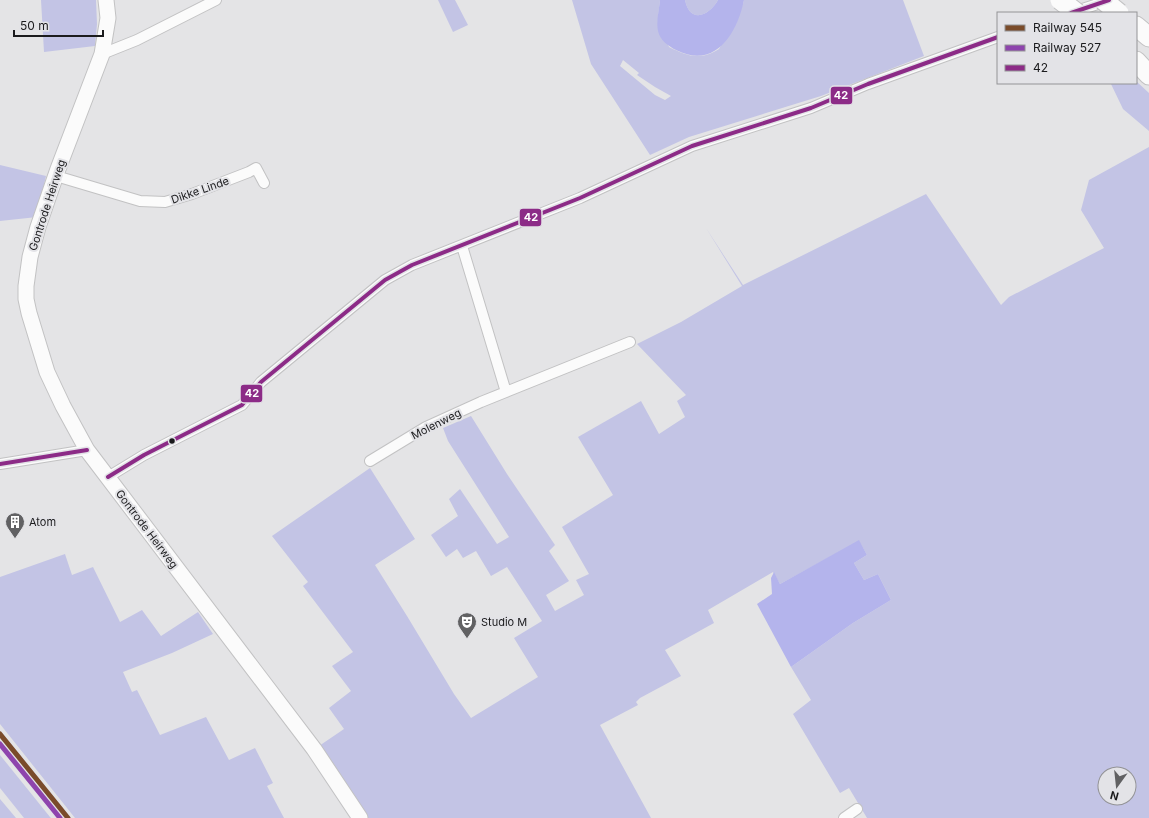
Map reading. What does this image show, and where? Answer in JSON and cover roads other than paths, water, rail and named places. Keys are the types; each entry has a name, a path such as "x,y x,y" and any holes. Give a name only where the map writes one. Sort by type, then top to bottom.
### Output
{"highway":[{"path":"1060,0 1076,12"},
{"path":"1103,0 1118,12"},
{"path":"1137,27 1149,37"},
{"path":"1137,62 1149,71"},
{"path":"1137,62 1149,75"}],"street":[{"name":"Gontrode Heirweg","path":"106,0 108,18 102,54 56,176 38,227 30,257 26,286 28,313 47,372 87,450 314,749 360,818"},
{"path":"102,54 137,40 216,0"},
{"path":"1074,12 1109,0"},
{"path":"108,477 144,455 242,405 261,382 384,280 412,265 580,198 692,146 811,108 868,84 997,37"},
{"name":"Dikke Linde","path":"56,176 140,201 165,202 192,194 250,172 256,168 264,183"},
{"path":"462,246 506,392"},
{"name":"Molenweg","path":"370,461 426,427 506,392 630,342"},
{"path":"0,464 87,450"},
{"path":"844,818 857,809"}],"water":[{"path":"660,0 685,0 687,8 691,12 695,15 700,15 710,10 718,0 744,0 736,25 730,36 722,45 713,52 702,55 690,55 676,50 662,40 657,27"},
{"path":"859,540 867,555 854,563 864,580 878,574 891,600 853,623 791,667 757,604 772,594 771,578 774,572 780,584"}],"rail line":[{"name":"545","path":"0,734 68,818"},
{"name":"527","path":"0,744 60,818"}],"place":[{"name":"Atom","path":"15,539"},
{"name":"Studio M","path":"467,639"}]}
